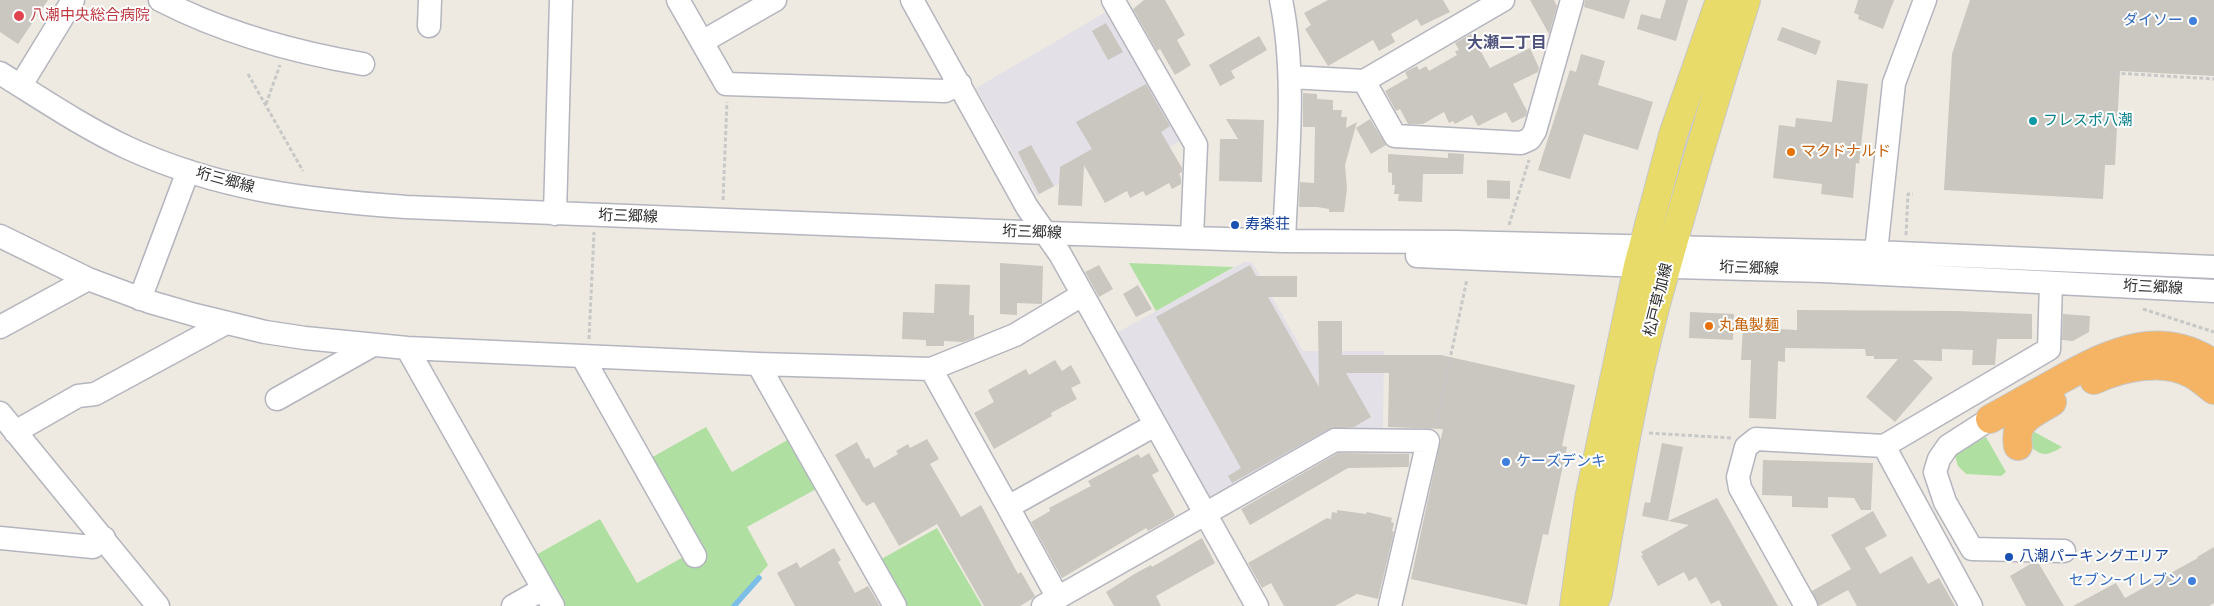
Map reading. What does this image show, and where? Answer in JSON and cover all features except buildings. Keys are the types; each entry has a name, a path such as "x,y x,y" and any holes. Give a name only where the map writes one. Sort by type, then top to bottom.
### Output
{"highway":[{"path":"1990,420 2091,363 2127,349 2164,345 2182,348 2200,354 2214,364"},
{"path":"2018,446 2016,436 2018,428 2024,420 2102,376 2121,370 2160,366 2178,369 2192,374 2214,390"}],"main road":[{"name":"松戸草加線","path":"1574,606 1589,498 1641,257 1673,135 1720,0"},
{"name":"松戸草加線","path":"1593,606 1598,593 1628,428 1670,258 1718,88 1746,0"}],"street":[{"path":"21,85 73,0"},
{"path":"160,0 233,31 286,48 363,64"},
{"path":"429,26 430,0"},
{"path":"556,214 561,0"},
{"path":"678,0 727,84 945,91 960,84"},
{"path":"702,42 775,0"},
{"path":"912,0 1027,207 1048,234 1257,606"},
{"path":"1114,0 1196,144 1192,238"},
{"path":"1282,0 1290,76 1284,241"},
{"path":"1290,76 1364,81 1503,0"},
{"path":"1364,81 1395,136 1521,143 1530,139 1535,131 1572,0"},
{"path":"1876,252 1894,83 1925,0"},
{"name":"垳三郷線","path":"0,73 79,122 128,148 188,171 246,188 321,201 556,214 1048,234 1284,241 1456,242 1823,271 2214,291"},
{"path":"140,299 188,171"},
{"path":"0,236 88,279 140,299 226,323 305,338 408,348 758,364 931,369 1015,335 1082,295"},
{"name":"垳三郷線","path":"1670,258 1876,252 2214,267"},
{"path":"0,327 88,279"},
{"path":"1806,606 1740,488 1738,477 1746,447 1756,439 1884,446 2049,349 2051,283"},
{"path":"16,432 78,396 95,394 226,323"},
{"path":"277,399 373,345"},
{"path":"408,348 548,598 513,606"},
{"path":"585,356 695,556"},
{"path":"758,364 895,606"},
{"path":"931,369 1008,507 1051,602 1335,440 1428,442 1390,606"},
{"path":"0,413 158,606"},
{"path":"1990,420 1948,446 1939,459 1935,472 1945,502 1972,549 2064,551"},
{"path":"1008,507 1155,425"},
{"path":"1884,446 1971,606"},
{"path":"0,538 93,547 104,538"}],"path":[{"path":"266,104 286,48"},
{"path":"2115,73 2214,79"},
{"path":"248,74 303,171"},
{"path":"723,200 727,84"},
{"path":"1509,226 1531,153 1530,139"},
{"path":"1906,236 1908,194 1913,194"},
{"path":"585,356 594,232"},
{"path":"1428,442 1434,433 1467,279"},
{"path":"2137,307 2214,332"},
{"path":"1649,433 1756,439"}],"shaded area":[{"path":"1111,9 1186,138 1154,156 1143,137 1037,196 976,88"},
{"path":"1244,262 1252,262 1303,351 1384,351 1383,434 1332,432 1208,503 1113,335"}],"green space":[{"path":"1129,263 1234,267 1156,311"},
{"path":"706,427 732,472 789,439 818,488 747,527 768,565 732,606 563,606 534,556 600,519 637,583 685,556 649,459"},
{"path":"2029,429 2062,447 2045,454 2037,452 2029,445"},
{"path":"1986,437 2006,472 2001,476 1966,474 1958,466 1955,456 1959,451"},
{"path":"937,528 982,606 902,606 876,562"}],"waterway":[{"path":"734,606 759,578"}],"place":[{"name":"八潮中央総合病院","path":"19,16"},
{"name":"ダイソー","path":"2193,21"},
{"name":"フレスポ八潮","path":"2033,121"},
{"name":"マクドナルド","path":"1791,152"},
{"name":"寿楽荘","path":"1235,225"},
{"name":"丸亀製麺","path":"1709,326"},
{"name":"ケーズデンキ","path":"1506,462"},
{"name":"八潮パーキングエリア","path":"2009,557"},
{"name":"セブン-イレブン","path":"2192,581"}],"district":[{"name":"大瀬二丁目","path":"1507,44"}]}
